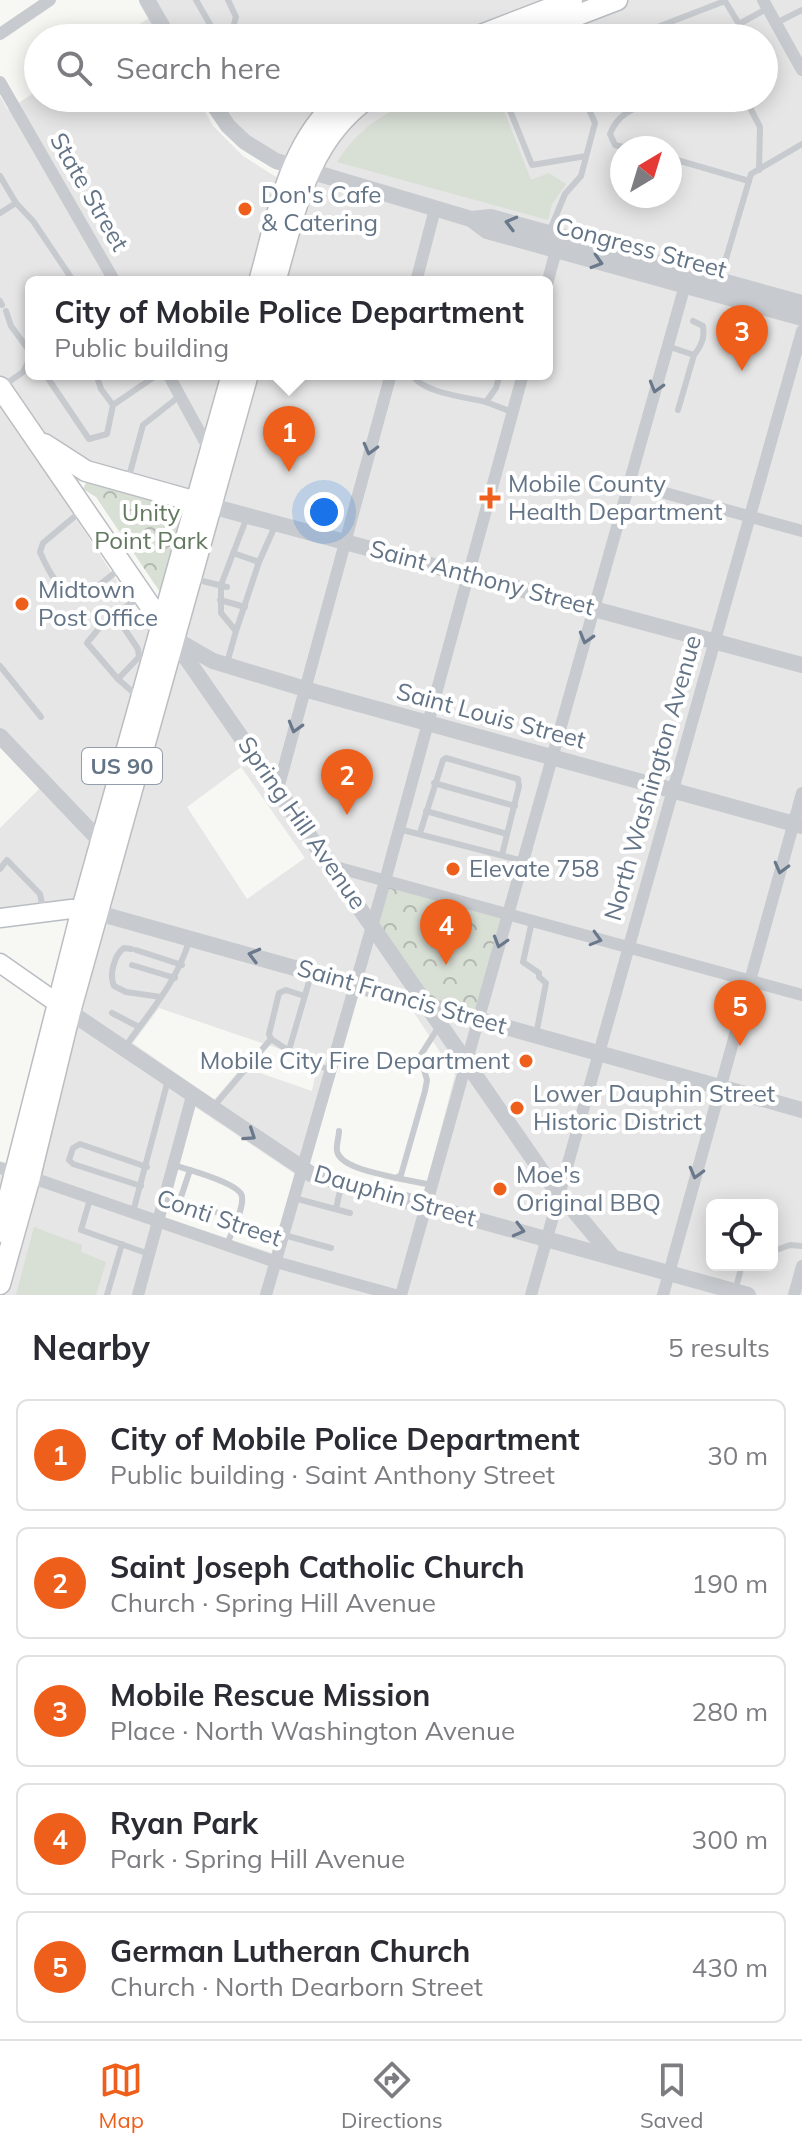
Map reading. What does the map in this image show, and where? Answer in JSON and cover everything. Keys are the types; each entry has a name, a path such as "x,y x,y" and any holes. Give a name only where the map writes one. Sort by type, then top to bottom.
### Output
{"main road":[{"path":"543,15 572,0"},
{"path":"516,24 543,15 617,0"},
{"path":"261,276 313,130 327,112"},
{"path":"276,276 300,170 351,112"},
{"name":"US 90","path":"90,911 101,842 140,700 191,578 210,451 230,380"},
{"name":"US 90","path":"0,1232 5,1194 15,1172 64,1008 167,631 204,504 246,380"},
{"name":"Spring Hill Avenue","path":"0,388 167,631"},
{"name":"Saint Anthony Street","path":"32,435 77,467 204,504"},
{"name":"Saint Francis Street","path":"0,918 42,904 90,911"},
{"name":"Dauphin Street","path":"1,963 64,1008"},
{"name":"US 90","path":"0,1284 15,1172"}],"street":[{"path":"0,34 50,0"},
{"path":"154,2 163,24"},
{"path":"766,4 776,23"},
{"path":"778,27 802,70"},
{"name":"State Street","path":"0,82 112,276"},
{"name":"Congress Street","path":"218,112 245,142 263,154 300,170 471,219 487,231 555,240 718,287 802,318"},
{"path":"418,276 435,209"},
{"path":"548,276 555,240"},
{"path":"401,1295 687,278"},
{"name":"Congress Street","path":"718,287 802,303"},
{"name":"North Washington Avenue","path":"531,1295 802,331"},
{"path":"172,380 210,451"},
{"path":"278,789 389,380"},
{"path":"266,1295 385,881 521,380"},
{"path":"629,483 802,531"},
{"name":"Saint Anthony Street","path":"204,504 802,665"},
{"name":"Saint Louis Street","path":"167,631 213,661 672,792 798,824"},
{"name":"Spring Hill Avenue","path":"167,631 465,1062 559,1194 611,1255"},
{"path":"0,736 101,842"},
{"path":"663,1295 750,980 798,824 802,793"},
{"path":"332,866 802,995"},
{"name":"Saint Francis Street","path":"90,911 802,1110"},
{"name":"Dauphin Street","path":"64,1008 302,1169 742,1293"},
{"path":"138,1295 192,1096"},
{"name":"Conti Street","path":"15,1172 276,1262 395,1295"},
{"path":"794,1295 802,1266"}],"lane":[{"path":"196,0 210,24"},
{"path":"228,0 236,17 234,24"},
{"path":"665,24 725,1 739,24 766,4"},
{"path":"776,23 802,10"},
{"path":"511,112 532,165 586,156"},
{"path":"555,240 565,194 581,176 595,123 590,112"},
{"path":"611,136 615,121 627,112"},
{"path":"752,112 760,127 759,170"},
{"path":"718,287 751,174 802,144"},
{"path":"682,161 749,181"},
{"path":"0,176 70,276"},
{"path":"0,213 16,203"},
{"path":"3,306 11,326 25,345"},
{"path":"678,410 694,355 701,346 704,333 703,326 693,321"},
{"path":"667,346 694,355"},
{"path":"0,388 23,372 25,366"},
{"path":"49,380 89,439 107,434 113,405 150,380"},
{"path":"98,380 113,405"},
{"path":"414,380 424,387 486,402 512,413"},
{"path":"486,402 498,380"},
{"path":"127,483 143,425 181,395"},
{"path":"83,510 43,543 40,552 47,567 65,591 73,596 84,595 123,567"},
{"path":"236,631 221,613 220,600 233,553 248,516"},
{"path":"227,665 259,562 276,523"},
{"path":"233,553 259,562"},
{"path":"245,577 254,580"},
{"path":"191,578 224,586"},
{"path":"242,590 250,592"},
{"path":"140,700 116,678 87,643 100,627 142,595"},
{"path":"220,600 245,607"},
{"path":"116,616 138,649 139,657 116,678"},
{"path":"94,651 102,655"},
{"path":"0,666 41,717"},
{"path":"111,666 116,678"},
{"path":"420,833 434,783 446,758 518,779 515,806 502,855"},
{"path":"434,783 515,806"},
{"path":"426,811 507,834"},
{"path":"399,829 523,861"},
{"path":"0,869 7,860 42,904"},
{"path":"532,921 523,962 539,973 546,983 536,1035"},
{"path":"124,1048 175,978 190,938"},
{"path":"161,997 126,992 114,986 111,980 120,950 133,950 182,965"},
{"path":"117,958 175,978"},
{"path":"289,1050 312,971"},
{"path":"304,996 286,990 279,993 269,1034 271,1039 306,1062 331,1070"},
{"path":"112,1013 139,1027"},
{"path":"396,1178 403,1171 425,1091 427,1080 420,1056 440,1025"},
{"path":"211,1109 271,1039"},
{"path":"133,1212 168,1079"},
{"path":"339,1131 337,1151 341,1159 353,1166 432,1185"},
{"path":"141,1186 73,1164 69,1160 76,1144 80,1144 147,1167"},
{"path":"173,1165 239,1190 242,1195 227,1244"},
{"path":"190,1170 180,1200 236,1219"},
{"path":"336,1209 342,1182"},
{"path":"91,1198 81,1230 149,1254"},
{"path":"294,1198 350,1213"},
{"path":"284,1235 331,1248"},
{"path":"107,1295 122,1244"},
{"path":"779,1249 790,1245 802,1246"},
{"path":"742,1271 742,1293"}],"shaded area":[{"path":"147,0 802,0 802,1295 0,1295 0,1161 13,1165 77,903 0,913 0,828 49,779 0,727 0,96 8,110 24,99 24,112 205,112 213,126 243,156 281,180 287,166 263,154 222,112 778,112 778,24 161,24","holes":["93,469 164,591 153,636 62,497","241,767 305,858 247,899 187,807","359,990 409,1005 455,1075 423,1198 307,1167","159,1008 318,1062 312,1091 242,1067 214,1100 133,1043","195,1107 295,1174 272,1253 163,1217"]}],"green space":[{"path":"390,112 504,112 531,180 549,173 566,184 552,204 548,220 337,162 354,140"},
{"name":"Unity Point Park","path":"87,481 186,507 164,591 160,592 96,497 83,489"},
{"path":"385,881 508,914 477,1019 426,1004 372,925"},
{"path":"34,1227 82,1245 81,1252 106,1262 96,1295 16,1295"}],"place":[{"name":"Don's Cafe & Catering","path":"245,209"},
{"name":"Mobile Rescue Mission","path":"742,371"},
{"name":"City of Mobile Police Department","path":"289,472"},
{"name":"Mobile County Health Department","path":"490,498"},
{"name":"Midtown Post Office","path":"22,604"},
{"name":"Saint Joseph Catholic Church","path":"347,815"},
{"name":"Elevate 758","path":"453,869"},
{"name":"Ryan Park","path":"446,965"},
{"name":"German Lutheran Church","path":"740,1046"},
{"name":"Mobile City Fire Department","path":"526,1061"},
{"name":"Lower Dauphin Street Historic District","path":"517,1108"},
{"name":"Moe's Original BBQ","path":"500,1189"}]}
